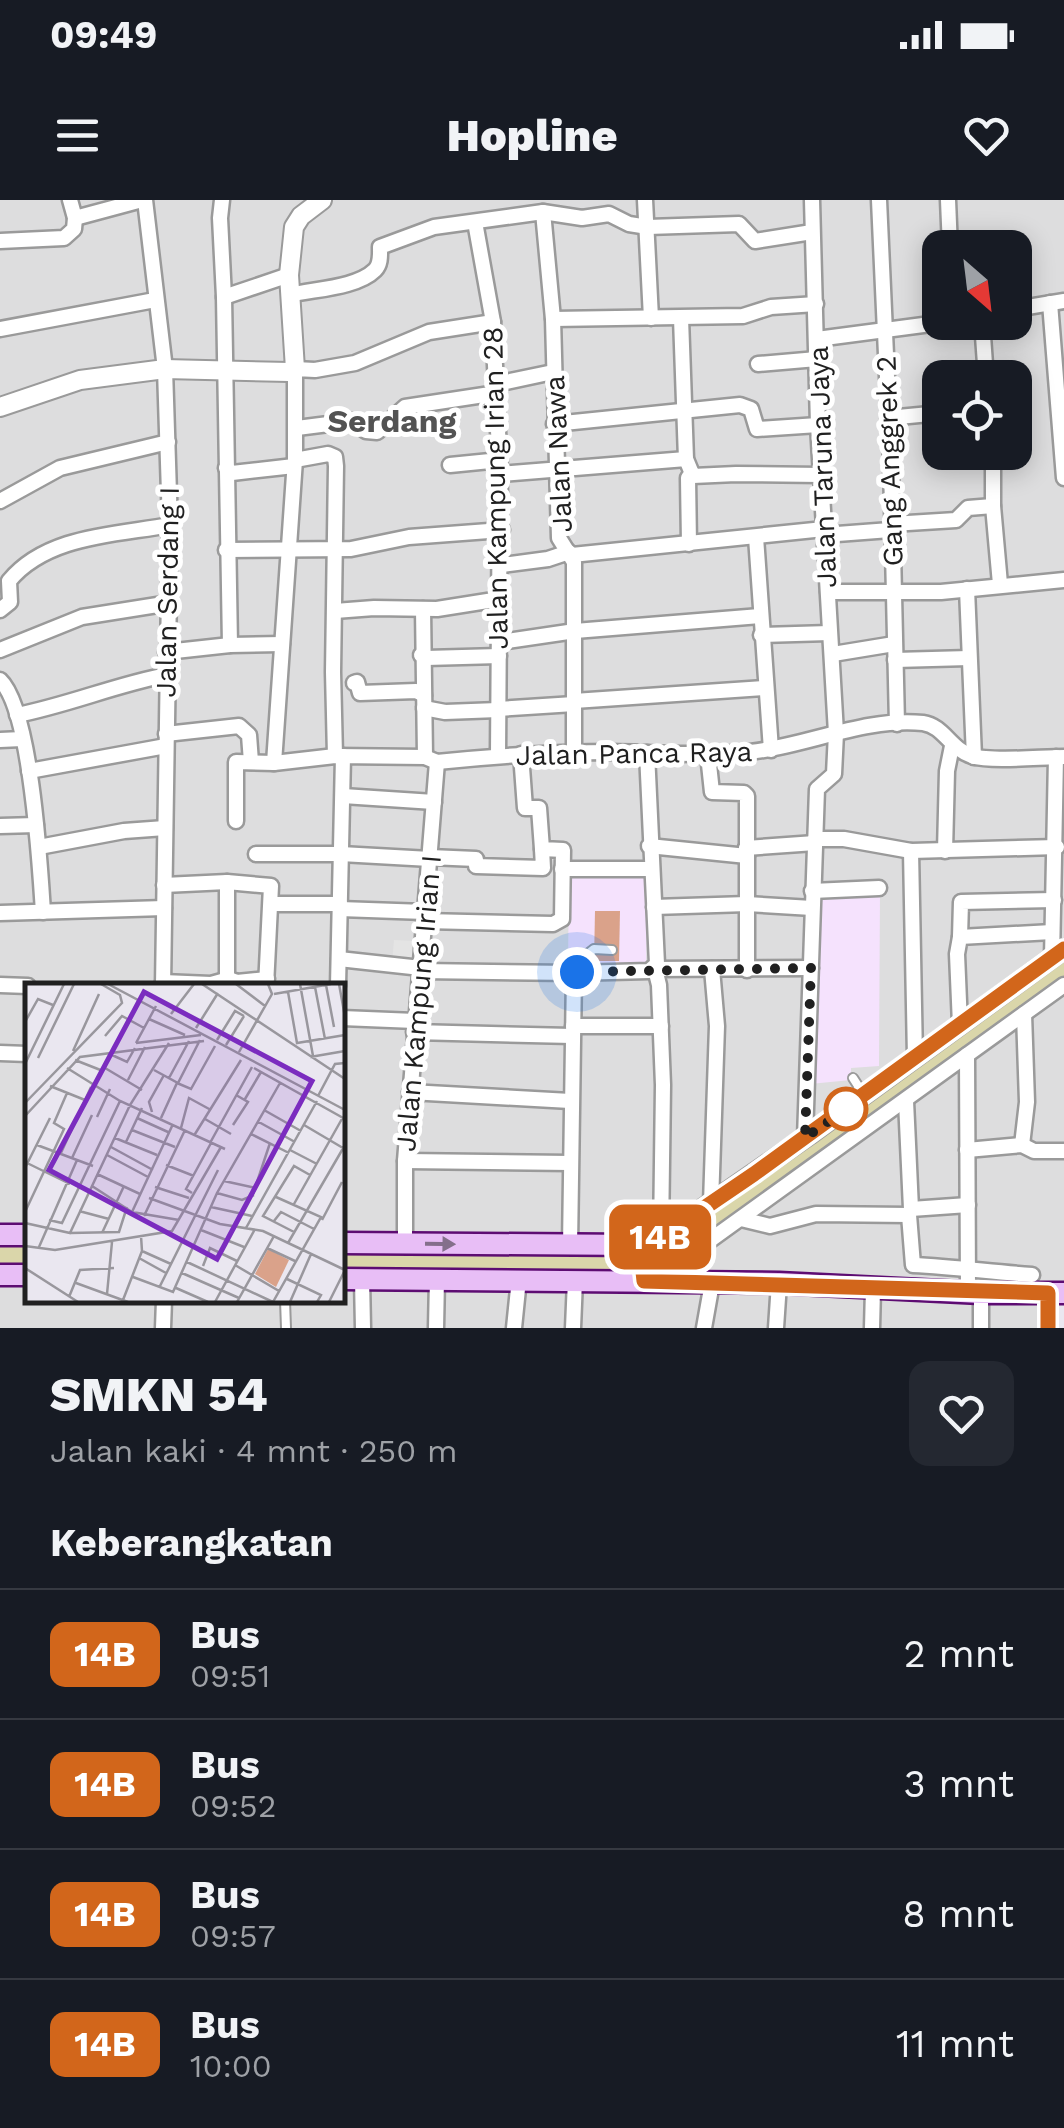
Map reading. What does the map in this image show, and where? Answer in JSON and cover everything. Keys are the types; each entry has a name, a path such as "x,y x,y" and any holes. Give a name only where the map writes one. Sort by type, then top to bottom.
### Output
{"main road":[{"path":"0,1235 25,1236"},
{"path":"345,1243 640,1246 644,1279"},
{"path":"352,1279 644,1279 1057,1293"}],"street":[{"path":"0,240 64,238 74,230 70,200"},
{"path":"75,218 144,200"},
{"name":"Jalan Serdang I","path":"144,200 164,369 168,442 170,603 166,652 164,983"},
{"path":"222,200 230,645"},
{"path":"274,763 297,428 298,364 290,295 294,226 298,208 322,200"},
{"path":"517,200 517,216"},
{"path":"578,200 582,218"},
{"path":"645,200 651,318"},
{"name":"Jalan Taruna Jaya","path":"806,1137 817,789 834,774 836,733 829,633 831,592 818,425 812,200"},
{"name":"Gang Anggrek 2","path":"879,200 896,724"},
{"path":"948,200 949,230"},
{"path":"290,295 346,284 374,272 379,265 380,246 434,226 544,212 582,218 610,214 629,224 648,227 740,224 755,240 812,232"},
{"name":"Jalan Nawa","path":"544,212 552,320 559,538 570,554 575,632 574,753"},
{"name":"Jalan Kampung Irian 28","path":"475,222 493,322 500,467 498,755"},
{"path":"224,297 290,275"},
{"path":"0,329 155,300"},
{"path":"1032,306 1057,302 1064,478"},
{"path":"552,320 743,316 764,308 816,304"},
{"path":"682,318 690,544"},
{"path":"0,407 80,380 164,369 315,370 355,362 429,332 493,322"},
{"path":"817,339 922,325"},
{"path":"758,364 818,359"},
{"path":"297,428 352,421 366,431 376,432 405,407 553,372"},
{"path":"554,424 740,405 751,409 757,429 818,425"},
{"path":"888,418 922,415"},
{"path":"0,500 60,468 168,442"},
{"path":"226,468 232,472 328,454 335,457 335,611 343,796 338,983"},
{"path":"450,464 557,471 688,466 701,478 736,474 821,476"},
{"path":"993,470 1000,584"},
{"path":"502,565 570,554 956,520 968,508 993,506"},
{"path":"0,610 10,602 9,581 34,558 102,535 170,525"},
{"path":"226,550 334,550 409,537 502,530"},
{"path":"756,538 771,750"},
{"path":"831,592 967,589 1064,580"},
{"path":"967,589 974,757"},
{"path":"335,611 422,609 500,599"},
{"path":"0,650 82,617 170,603"},
{"name":"Jalan Kampung Irian I","path":"405,1244 405,1161 413,1024 432,802 422,609"},
{"path":"422,655 426,658 499,649 575,632 760,616"},
{"path":"761,635 829,633"},
{"path":"166,652 282,644"},
{"path":"833,654 894,644"},
{"path":"895,660 968,658"},
{"path":"17,714 45,710 101,690 166,675"},
{"path":"0,680 8,688 17,714 29,771 43,912"},
{"path":"354,683 357,682 360,694 416,691 424,701 446,712 764,688"},
{"name":"Jalan Panca Raya","path":"251,762 339,756 431,759 574,753 708,755 771,750 836,733 927,723 941,730 952,746 974,757 1060,757"},
{"path":"29,771 239,726 249,734 251,762 236,762 236,821"},
{"path":"0,740 22,739"},
{"path":"944,851 947,771 952,746"},
{"path":"647,753 660,1026 661,1237"},
{"path":"256,854 476,860 476,866 544,868 538,808 525,808 521,754"},
{"path":"708,755 711,791 747,796 747,970"},
{"path":"640,1246 661,1237 806,1137 1058,953 1052,932 1060,757"},
{"path":"343,796 432,802"},
{"path":"0,826 36,825"},
{"path":"38,847 124,831 165,828"},
{"path":"649,846 747,852 844,839 912,851 944,851 1059,836"},
{"path":"271,904 558,923 562,919 563,850 542,849"},
{"path":"912,851 915,1058"},
{"path":"562,869 652,869"},
{"path":"164,885 227,882 271,886 266,982 237,982 228,976"},
{"path":"227,882 228,976"},
{"path":"812,891 879,888"},
{"path":"960,1026 960,902 1054,900"},
{"path":"654,907 747,904 812,908"},
{"path":"0,912 164,908"},
{"path":"960,937 1052,932"},
{"path":"339,959 418,968 579,972 811,968"},
{"path":"711,1203 716,1026 712,969"},
{"path":"570,1246 572,1031 579,972"},
{"path":"214,983 228,976"},
{"path":"0,985 25,986"},
{"path":"644,1279 691,1254 741,1219 1064,985"},
{"path":"1022,1145 1027,1102 1024,1014"},
{"path":"345,1018 572,1031 660,1026"},
{"path":"967,1055 969,1266 981,1328"},
{"path":"410,1092 570,1101"},
{"path":"906,1102 913,1265 969,1266 978,1271 1032,1275"},
{"path":"967,1150 1022,1145 1034,1151 1064,1151"},
{"path":"405,1161 570,1163"},
{"path":"741,1219 770,1226 816,1214 910,1212 968,1205"},
{"path":"352,1279 363,1328"},
{"path":"436,1328 437,1279"},
{"path":"514,1328 519,1279"},
{"path":"573,1328 575,1280"},
{"path":"776,1328 780,1283"},
{"path":"704,1328 712,1284"},
{"path":"872,1328 874,1289"},
{"path":"1048,1328 1057,1293"},
{"path":"163,1328 164,1303"}],"lane":[{"path":"579,972 585,956 594,949 612,950"},
{"path":"853,1078 864,1095"},
{"path":"285,1303 286,1328"}],"shaded area":[{"path":"0,200 1064,200 1064,946 649,1237 345,1236 345,983 25,983 25,1228 0,1227"},
{"path":"569,870 647,871 646,970 568,970"},
{"path":"880,890 879,1066 851,1068 851,1080 810,1084 813,891"},
{"path":"595,911 620,911 619,961 594,961"},
{"path":"394,940 415,941 414,964 392,964"},
{"path":"1064,955 1064,982 734,1222 645,1273 345,1267 345,1248 645,1252"},
{"path":"1064,983 1064,1295 1054,1305 1053,1328 0,1328 0,1277 25,1278 25,1303 345,1303 345,1283 627,1287"},
{"path":"25,1240 25,1263 0,1263 0,1241"}],"bus line":[{"name":"14B","path":"1048,1328 1048,1293 644,1281 640,1245 663,1236 754,1174 1064,949"}],"district":[{"name":"Serdang","path":"392,421"}],"route":[{"path":"577,972 811,968 805,1138 846,1109"}]}
